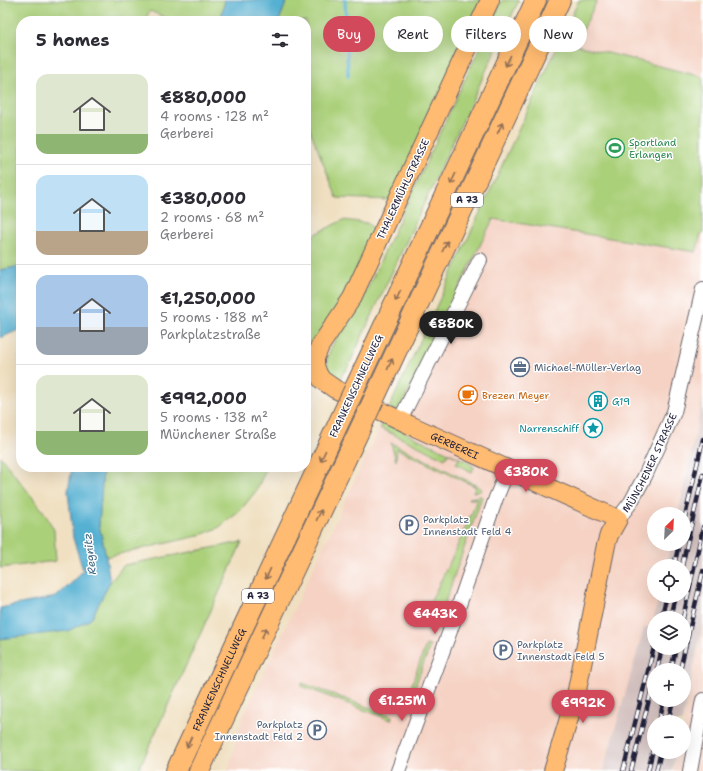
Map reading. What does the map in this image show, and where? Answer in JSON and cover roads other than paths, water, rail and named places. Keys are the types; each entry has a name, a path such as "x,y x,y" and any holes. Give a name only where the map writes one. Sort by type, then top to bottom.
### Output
{"highway":[{"name":"FRANKENSCHNELLWEG","path":"176,771 536,0"},
{"name":"FRANKENSCHNELLWEG","path":"199,771 560,0"},
{"path":"215,771 235,722 247,668"}],"main road":[{"name":"THALERMÜHLSTRASSE","path":"318,374 315,366 315,358 320,346 352,298 490,0"},
{"name":"GERBEREI","path":"318,374 326,384 400,420 618,519"},
{"name":"MÜNCHENER STRASSE","path":"553,771 576,695 606,545 609,535 618,519"}],"street":[{"path":"400,420 480,260"},
{"name":"MÜNCHENER STRASSE","path":"618,519 645,476 674,412 703,289"},
{"path":"398,771 450,631 496,498 508,469"},
{"path":"690,771 703,700"}],"water":[{"path":"225,0 287,0 281,16 221,16"},
{"path":"16,267 16,331 0,338 0,270"},
{"name":"Regnitz","path":"71,472 103,472 99,525 110,582 91,619 68,631 0,639 0,608 56,597 76,579 83,570 73,538 68,491"}],"waterway":[{"path":"345,0 348,76"}],"railway":[{"path":"687,507 703,439"},
{"path":"684,559 703,474"},
{"path":"685,611 703,527"},
{"path":"676,559 677,551"},
{"path":"682,663 703,571"},
{"path":"663,611 665,603"},
{"path":"672,611 673,603"},
{"path":"623,771 652,655"},
{"path":"659,663 660,655"},
{"path":"673,663 674,655"},
{"path":"631,771 647,707"},
{"path":"661,715 662,707"},
{"path":"670,715 671,707"},
{"path":"648,771 651,759"},
{"path":"656,771 659,759"}],"place":[{"name":"Sportland Erlangen","path":"615,148"},
{"name":"Michael-Müller-Verlag","path":"520,367"},
{"name":"Brezen Meyer","path":"468,395"},
{"name":"G19","path":"598,401"},
{"name":"Narrenschiff","path":"593,428"},
{"name":"Parkplatz Innenstadt Feld 4","path":"409,525"},
{"name":"Parkplatz Innenstadt Feld 5","path":"503,650"},
{"name":"Parkplatz Innenstadt Feld 2","path":"317,730"}]}
